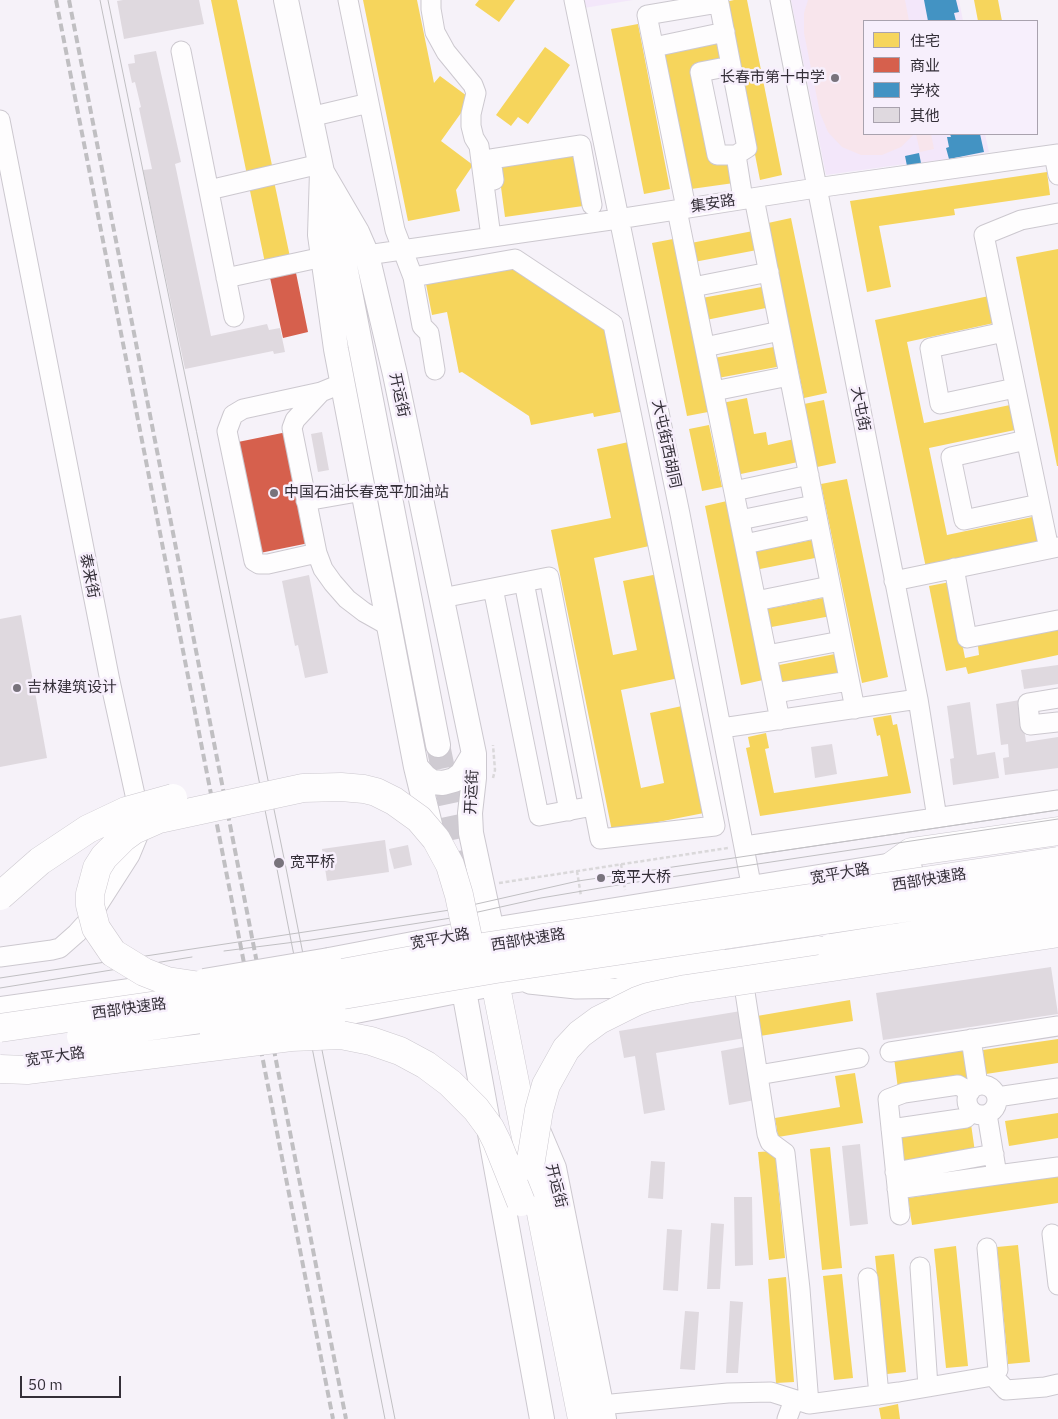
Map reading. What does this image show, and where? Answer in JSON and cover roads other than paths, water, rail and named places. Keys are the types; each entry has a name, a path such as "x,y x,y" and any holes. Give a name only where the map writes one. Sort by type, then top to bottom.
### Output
{"highway":[{"path":"0,896 40,861 69,841 111,818 145,805 286,773 320,770 351,770 384,777 416,795 447,826 465,858 474,884 496,987 525,1184 565,1419"},
{"path":"265,988 207,988 167,981 144,972 113,953 96,928 90,905 97,868 104,857 128,834 159,818 303,788 364,789 394,801 419,818 443,850 450,865 459,895 489,1038 500,1074 519,1177 525,1184"},
{"path":"893,865 911,852 1055,838"},
{"name":"西部快速路","path":"0,1028 206,998 489,946 1058,861"},
{"name":"西部快速路","path":"0,1047 202,1019 496,969 1058,885"},
{"path":"620,965 658,974 1058,912"},
{"path":"525,1184 539,1110 546,1085 566,1049 580,1034 599,1020 637,1001 686,988 1058,933"},
{"path":"0,1067 27,1070 291,1038 341,1035 371,1040 400,1051 426,1065 450,1083 476,1109 525,1184 596,1414"}],"main road":[{"name":"开运街","path":"286,0 321,168 345,266 438,745"},
{"name":"开运街","path":"321,168 357,232 367,255 395,374 442,598 484,750 474,778 470,813 471,833 529,1108 554,1168 596,1414"},
{"name":"开运街","path":"321,168 320,235 342,383 416,767 454,936 542,1419"},
{"path":"416,767 425,778 432,782 443,783 454,780 462,774 484,750"},
{"name":"宽平大路","path":"0,1009 204,981 454,936 893,865"},
{"name":"宽平大路","path":"0,1067 335,1015 503,982 1058,905"},
{"name":"开运街","path":"525,1184 538,1262 571,1419"}],"street":[{"path":"348,0 395,230 413,278 422,326 429,333 435,370"},
{"path":"431,0 435,32 446,52 474,85 476,93 471,114 471,126 474,138 479,146 496,237"},
{"name":"大屯街西胡同","path":"574,0 682,524 752,889"},
{"name":"大屯街","path":"780,0 918,699 937,818"},
{"path":"731,66 700,72 717,155 736,155 747,148 719,3 647,14 693,287 780,720"},
{"path":"654,47 725,32"},
{"path":"181,51 234,317"},
{"path":"310,117 369,103"},
{"name":"泰来街","path":"0,120 110,681 141,822 140,830 130,855 87,922 77,933 60,948 0,957"},
{"path":"496,237 491,159 582,145 592,205"},
{"path":"736,155 769,272 855,709"},
{"path":"1056,155 1058,175"},
{"name":"集安路","path":"367,255 816,188 1056,155"},
{"path":"209,190 321,168"},
{"path":"894,580 1053,548 1040,504 984,235 1021,220 1058,213"},
{"path":"226,278 323,257"},
{"path":"413,278 515,259 613,324 715,826 600,840 549,577 442,598"},
{"path":"693,287 769,272"},
{"path":"705,347 780,331"},
{"path":"1004,332 930,348 940,404 1016,388"},
{"path":"714,392 789,376"},
{"path":"317,553 268,564 259,564 254,561 227,431 234,415 243,409 321,392 342,383"},
{"path":"321,392 295,420 292,428 317,553 323,569 332,583 347,599 364,612 389,626"},
{"path":"1026,440 951,457 964,520 1040,504"},
{"path":"734,491 808,475"},
{"path":"306,501 363,491"},
{"path":"740,520 814,505"},
{"path":"745,544 819,528"},
{"path":"954,568 967,638 1058,620"},
{"path":"524,582 569,811"},
{"path":"756,601 830,586"},
{"path":"493,588 539,816 593,806"},
{"path":"767,655 841,641"},
{"path":"775,694 849,681"},
{"path":"1058,698 1028,703 1030,725 1058,722"},
{"path":"722,728 918,699"},
{"path":"745,846 1058,800"},
{"path":"503,982 576,989 643,988 1003,933 1058,905"},
{"path":"742,972 770,1142 785,1153 800,1289 802,1402 787,1419"},
{"path":"890,1052 1058,1026"},
{"path":"971,1039 974,1088 967,1102 980,1113 994,1154 997,1175"},
{"path":"758,1075 859,1058"},
{"path":"891,1129 966,1118 996,1107 997,1097 992,1088 988,1086 974,1088 958,1085 904,1094 888,1100 896,1180 900,1215"},
{"path":"997,1097 1058,1088"},
{"path":"896,1180 994,1154"},
{"path":"896,1180 997,1175 1058,1167"},
{"path":"1052,1234 1058,1285"},
{"path":"596,1414 728,1393 771,1392 802,1402 879,1395 993,1376 998,1370 987,1248"},
{"path":"920,1267 928,1387"},
{"path":"868,1278 879,1395"},
{"path":"993,1376 1006,1390 1058,1384"}],"tunnel":[{"path":"438,745 468,890"}],"tram line":[{"path":"100,0 276,864 385,1419"},
{"path":"108,0 285,863 395,1419"},
{"path":"0,978 450,910 578,881 1058,810"},
{"path":"224,951 311,940 451,918 541,898 624,884 1058,819"},
{"path":"0,988 192,957"}],"railway":[{"path":"56,0 333,1419"},
{"path":"69,0 346,1419"}],"place":[{"name":"长春市第十中学","path":"835,78"},
{"name":"中国石油长春宽平加油站","path":"274,493"},
{"name":"吉林建筑设计","path":"17,688"},
{"name":"宽平桥","path":"279,863"},
{"name":"宽平大桥","path":"601,878"}]}
